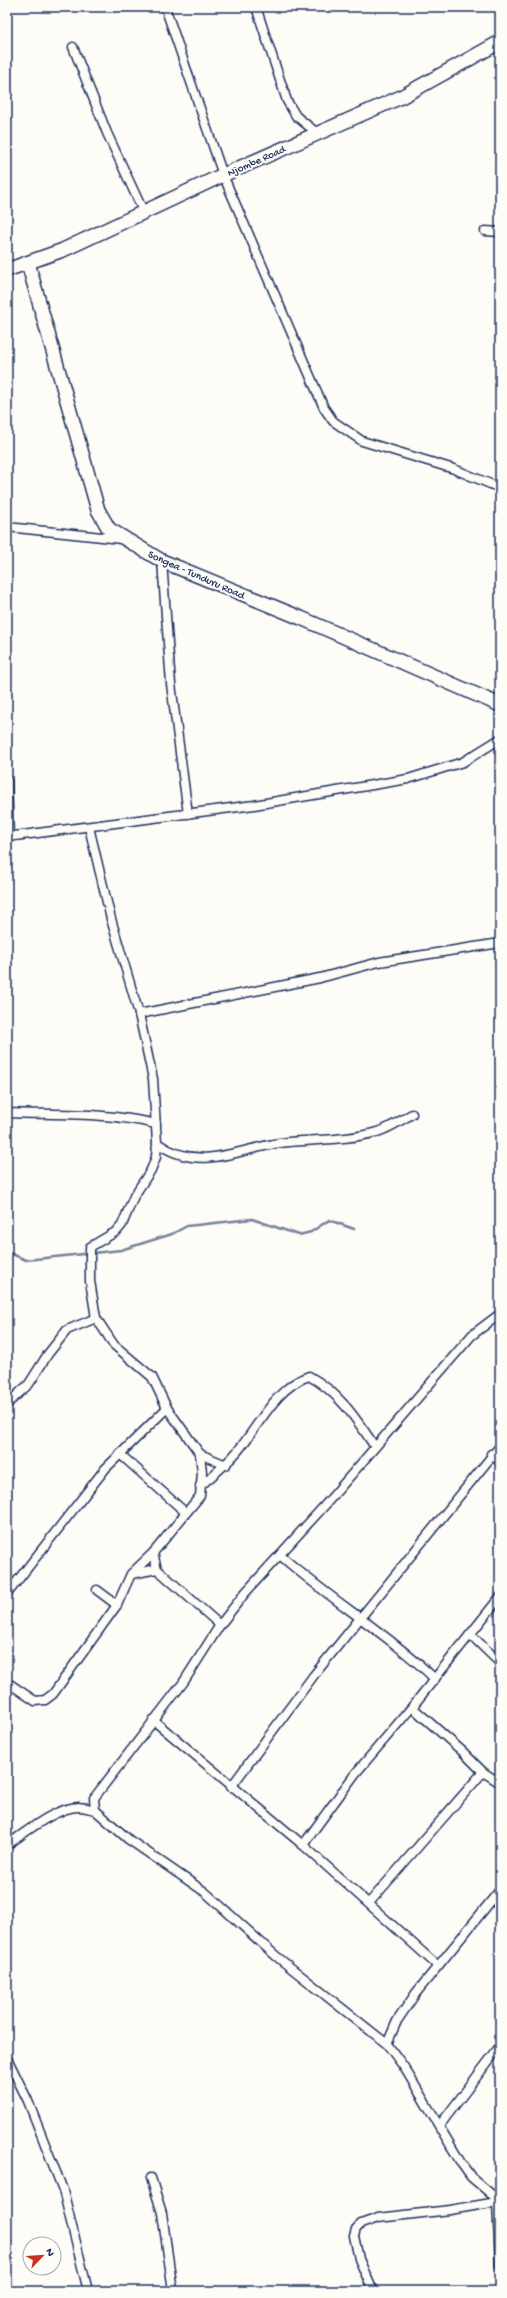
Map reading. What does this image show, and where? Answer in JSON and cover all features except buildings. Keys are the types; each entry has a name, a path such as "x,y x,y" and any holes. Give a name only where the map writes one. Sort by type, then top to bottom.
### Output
{"highway":[{"name":"Njombe Road","path":"7,270 28,263 144,213 223,175 401,97 500,42"},
{"name":"Songea - Tunduru Road","path":"28,263 98,510 109,529 162,560 301,618 500,705"}],"street":[{"path":"165,7 223,175 324,408 333,421 362,441 454,469 500,488"},
{"path":"256,7 287,101 296,116 317,133"},
{"path":"73,47 107,133 144,213"},
{"path":"485,231 500,232"},
{"path":"7,527 126,540"},
{"path":"162,560 171,684 188,814"},
{"path":"7,780 8,837 254,805 408,779 463,762 500,739"},
{"path":"7,1682 35,1701 40,1701 49,1697 57,1690 117,1605 131,1574 153,1554 185,1512 200,1496 202,1472 200,1454 167,1408 152,1377 114,1344 96,1318 90,1282 89,1253 93,1244 117,1231 122,1225 134,1196 151,1170 156,1157 157,1143 153,1079 139,1014 112,919 89,827"},
{"path":"139,1014 320,978 379,962 500,943"},
{"path":"7,1113 90,1114 130,1118 156,1124"},
{"path":"157,1143 166,1150 180,1154 217,1158 278,1144 352,1137 378,1132 412,1114"},
{"path":"95,1810 94,1798 183,1682 220,1625 245,1593 472,1335 499,1317"},
{"path":"7,1404 29,1384 48,1354 67,1330 96,1318"},
{"path":"200,1486 226,1465 276,1401 289,1387 300,1379 309,1376 324,1384 338,1397 375,1447"},
{"path":"7,1594 94,1482 167,1408"},
{"path":"231,1787 314,1675 360,1620 491,1454 500,1446"},
{"path":"120,1454 185,1512"},
{"path":"200,1454 226,1465"},
{"path":"491,1454 500,1462"},
{"path":"153,1554 157,1569 220,1625"},
{"path":"280,1555 360,1620 412,1657 435,1679"},
{"path":"131,1574 157,1569"},
{"path":"97,1590 117,1605"},
{"path":"302,1845 355,1774 435,1679 500,1597"},
{"path":"470,1634 500,1663"},
{"path":"412,1707 462,1751 482,1772 500,1783"},
{"path":"153,1720 302,1845 369,1903 438,1966"},
{"path":"369,1903 482,1772"},
{"path":"7,1845 32,1827 63,1811 81,1807 95,1810 128,1839 205,1892 276,1956 387,2044 472,2177 498,2199 500,2266"},
{"path":"387,2044 397,2021 438,1966 455,1948 500,1891"},
{"path":"440,2126 500,2046"},
{"path":"7,2058 28,2101 63,2190 88,2291"},
{"path":"151,2178 162,2213 173,2291"},
{"path":"373,2291 359,2259 354,2236 356,2229 361,2224 378,2218 450,2210 498,2199"}],"waterway":[{"path":"7,1252 26,1260 121,1250 172,1234 187,1226 252,1219 299,1235 311,1232 329,1220 354,1229"}]}
